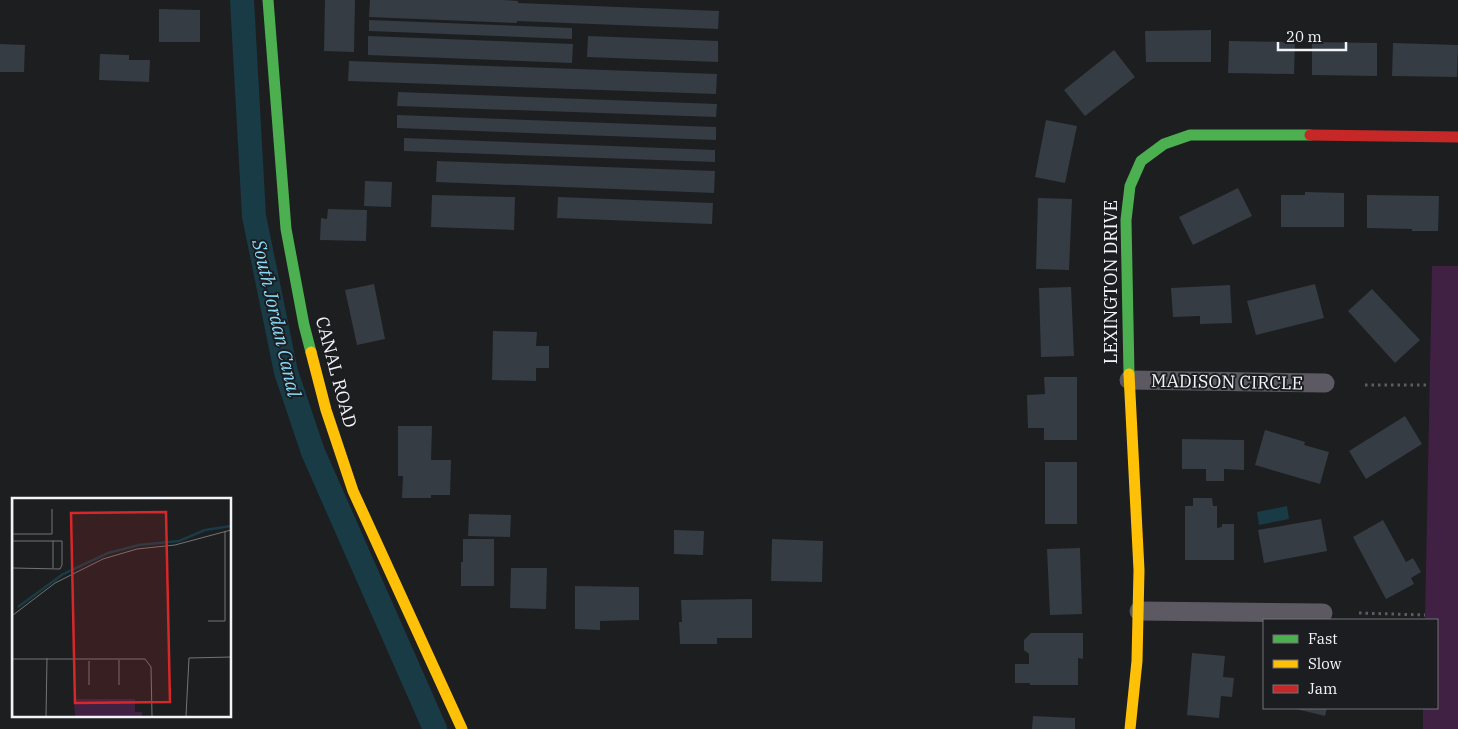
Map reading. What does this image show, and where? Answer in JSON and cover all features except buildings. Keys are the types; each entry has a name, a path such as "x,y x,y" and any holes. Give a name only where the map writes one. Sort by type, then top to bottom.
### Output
{"street":[{"name":"CANAL ROAD","path":"268,0 286,229 304,325 326,410 353,491 462,729"},
{"name":"LEXINGTON DRIVE","path":"1130,729 1137,661 1139,570 1125,258 1126,220 1130,186 1141,161 1164,144 1190,135 1458,137"},
{"name":"MADISON CIRCLE","path":"1129,380 1325,384"},
{"path":"1139,611 1323,613"}],"path":[{"path":"1365,385 1430,385"},
{"path":"1359,613 1425,615"}],"shaded area":[{"path":"1432,266 1458,266 1458,729 1423,729 1423,709 1438,709 1438,619 1425,619"}],"water":[{"path":"1287,506 1289,519 1259,525 1257,512"}],"waterway":[{"name":"South Jordan Canal","path":"242,0 254,216 286,372 313,452 435,729"}],"traffic: fast":[{"path":"268,0 286,229 311,352"},
{"path":"1129,374 1126,220 1130,186 1141,161 1164,144 1190,135 1310,135"}],"traffic: slow":[{"path":"311,352 326,410 353,491 462,729"},
{"path":"1129,374 1139,570 1137,661 1130,729"}],"traffic: jam":[{"path":"1310,135 1458,137"}]}
